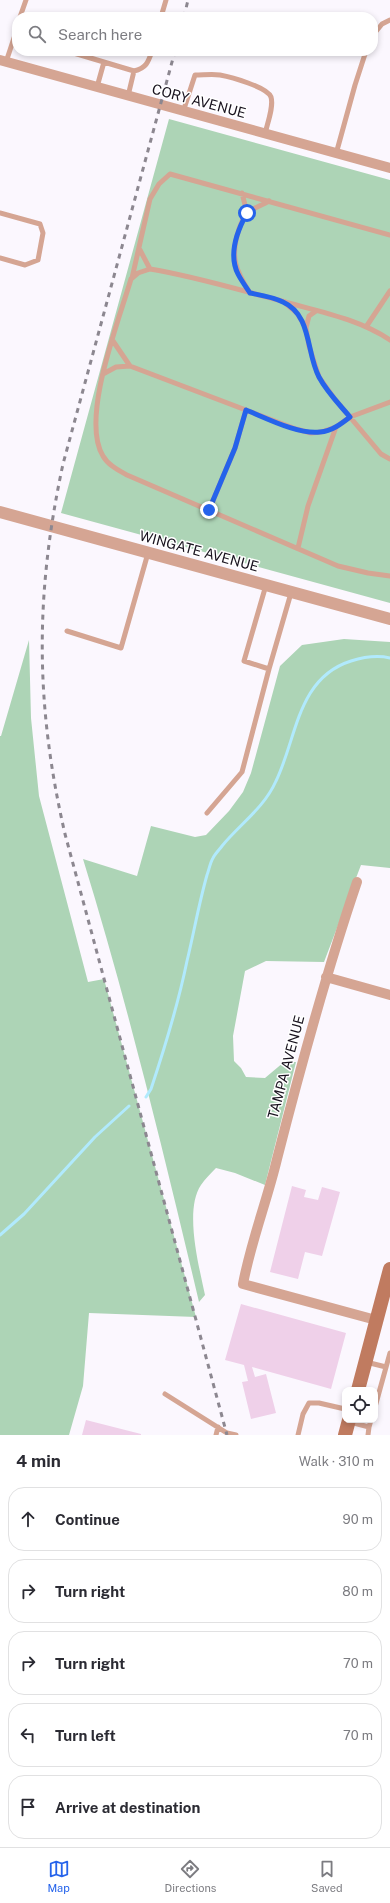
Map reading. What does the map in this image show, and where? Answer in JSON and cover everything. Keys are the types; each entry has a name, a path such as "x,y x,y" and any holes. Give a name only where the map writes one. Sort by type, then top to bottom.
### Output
{"main road":[{"path":"359,1387 376,1320 386,1300 390,1269"}],"street":[{"name":"CORY AVENUE","path":"3,61 390,168"},
{"name":"WINGATE AVENUE","path":"0,512 390,619"},
{"name":"TAMPA AVENUE","path":"357,882 326,976 275,1166 247,1262 243,1284 376,1320"},
{"path":"326,976 390,995"}],"lane":[{"path":"22,12 26,0"},
{"path":"162,12 166,0"},
{"path":"378,29 382,24 390,20"},
{"path":"3,61 12,44"},
{"path":"84,56 134,71 142,69 147,64 150,56"},
{"path":"336,154 364,56"},
{"path":"97,87 104,62"},
{"path":"128,96 134,71"},
{"path":"183,112 195,75 220,75 259,87 271,96 265,134"},
{"path":"390,235 170,174 159,184 150,199 140,250 103,374 96,414 97,438 103,456 113,466 127,475 338,566 368,573 390,575"},
{"path":"242,193 247,213"},
{"path":"250,293 238,274 234,259 235,241 247,213 269,201"},
{"path":"0,213 40,224 43,233 38,260 25,265 0,258"},
{"path":"140,250 150,269"},
{"path":"132,279 138,273 150,269 250,293 316,311 366,327 390,340"},
{"path":"366,327 390,291"},
{"path":"284,302 297,313 306,328 309,346 319,377 381,454 390,459"},
{"path":"306,328 309,316 316,311"},
{"path":"113,341 130,366"},
{"path":"103,374 116,367 130,366 296,429 311,433 321,432 336,427 350,417 390,402"},
{"path":"209,510 235,448 246,410"},
{"path":"298,548 308,506 336,427"},
{"path":"67,631 121,648 148,553"},
{"path":"266,585 244,661 270,669"},
{"path":"207,813 242,772 291,592"},
{"path":"378,1396 390,1353"},
{"path":"365,1362 386,1367"},
{"path":"165,1394 218,1427 236,1435"},
{"path":"298,1435 306,1407 309,1403 319,1403 342,1419"},
{"path":"351,1423 369,1427"},
{"path":"368,1435 370,1423"},
{"path":"216,1435 218,1427"}],"green space":[{"path":"169,119 390,180 390,603 61,513"},
{"path":"344,639 390,642 390,868 361,865 324,962 266,961 245,971 233,1036 234,1061 241,1068 246,1077 265,1078 284,1062 296,1062 265,1185 235,1173 216,1168 201,1185 196,1196 193,1223 194,1238 205,1295 199,1302 159,1135 130,1024 83,859 137,876 151,826 195,837 206,835 229,811 243,792 251,773 280,666 302,645"},
{"path":"29,640 31,718 39,796 88,982 104,979 196,1317 89,1313 83,1386 69,1435 0,1435 0,736"}],"building":[{"path":"292,1186 306,1190 304,1197 318,1200 322,1187 340,1192 322,1256 305,1252 298,1279 270,1272"},
{"path":"241,1304 346,1333 331,1389 252,1367 255,1377 266,1374 276,1413 251,1419 242,1382 248,1381 244,1365 225,1360"},
{"path":"86,1420 141,1434 141,1435 82,1435"}],"waterway":[{"path":"146,1097 151,1089 180,994 204,886 213,858 229,838 258,808 271,791 283,764 301,711 309,695 319,681 333,669 351,661 370,657 390,658"},
{"path":"0,1235 24,1214 95,1137 129,1106"}],"railway":[{"path":"185,12 188,0"},
{"path":"174,56 63,464 47,558 43,604 42,649 48,740 55,786 65,834 227,1435"}],"route":[{"path":"209,510 235,448 246,410 296,429 311,433 321,432 336,427 350,417 319,377 309,346 306,328 297,313 284,302 250,293 238,274 234,259 235,241 247,213"}]}
